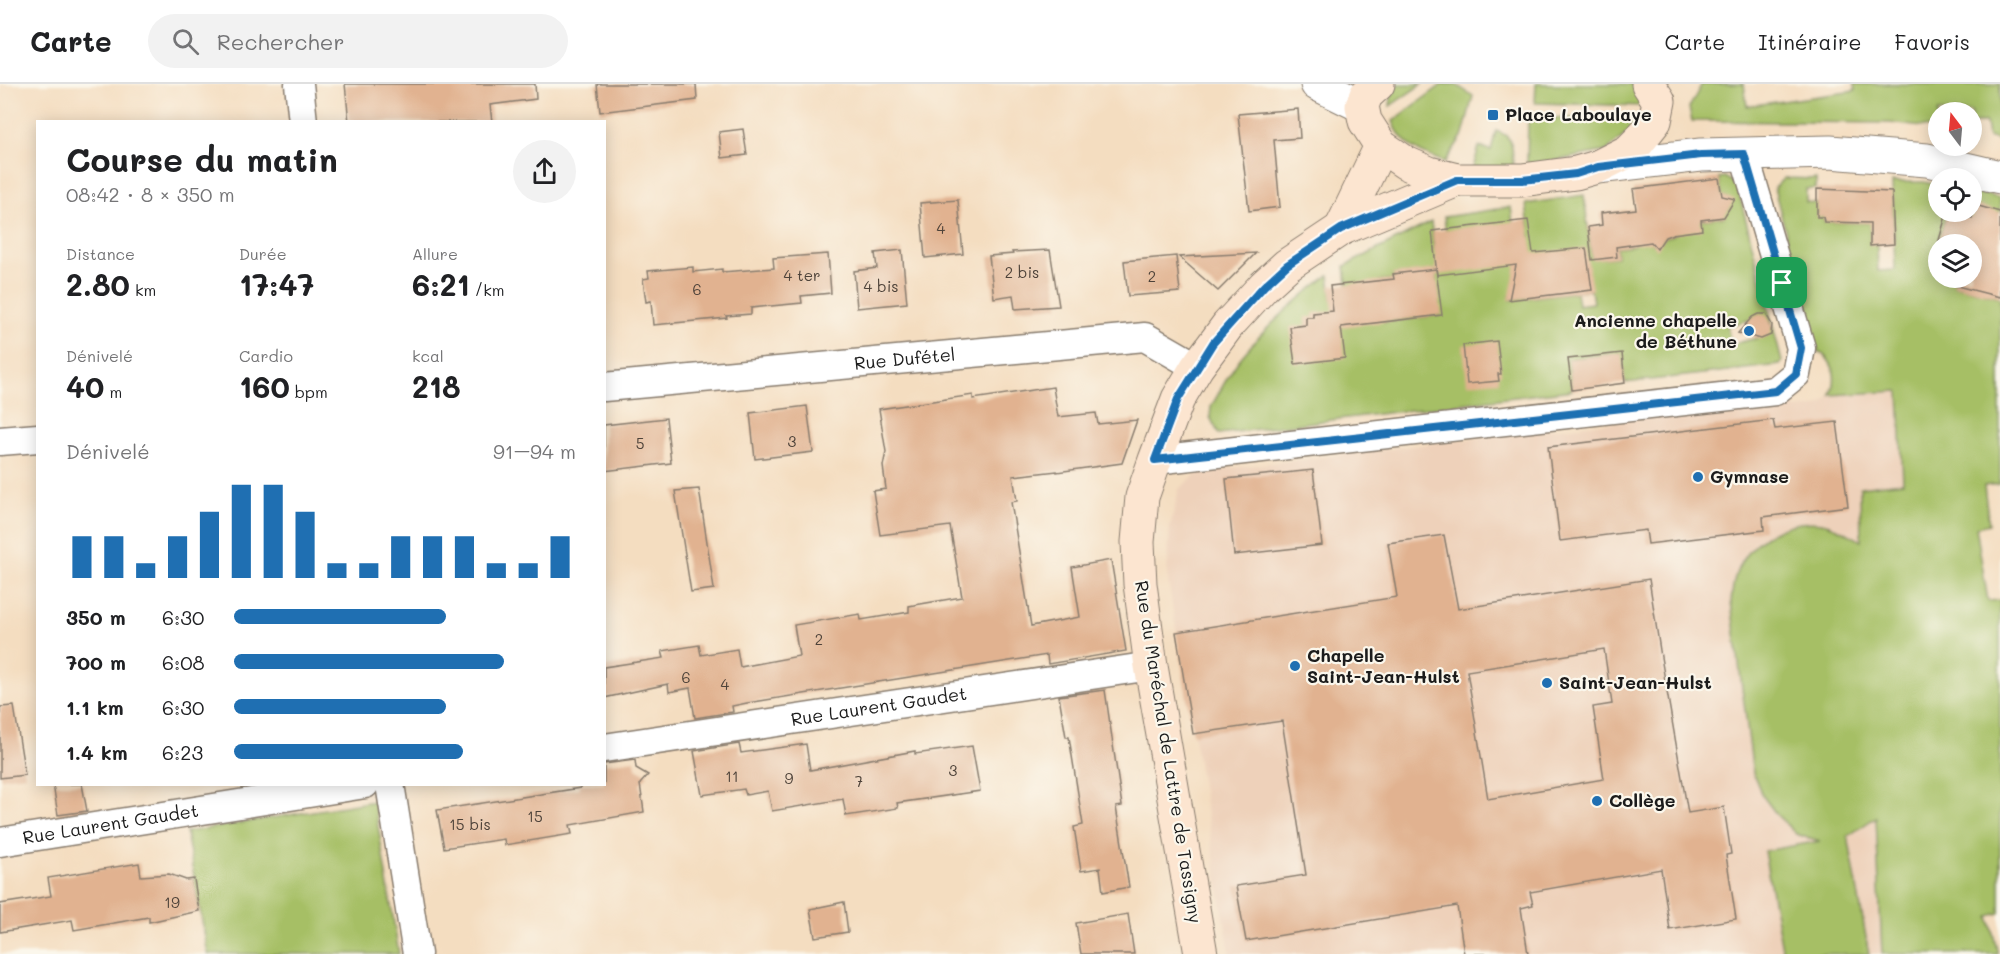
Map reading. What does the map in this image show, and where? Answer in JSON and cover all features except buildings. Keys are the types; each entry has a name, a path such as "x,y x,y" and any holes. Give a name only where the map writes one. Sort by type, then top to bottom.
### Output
{"main road":[{"path":"1367,92 1365,122 1381,146 1406,163 1429,173 1457,180 1522,180 1576,174 1598,167 1629,151 1657,98"},
{"path":"1341,229 1381,146"},
{"name":"Rue du Maréchal de Lattre de Tassigny","path":"1201,954 1151,666 1140,584 1138,542 1142,497 1178,399 1197,367 1228,325 1264,286 1287,265 1341,229 1457,180"}],"street":[{"path":"299,84 303,120"},
{"path":"1317,84 1367,92"},
{"path":"1657,98 1680,144 1701,155"},
{"path":"1598,167 1701,155 1830,152 1927,160 2000,177"},
{"path":"1155,460 1776,391 1796,374 1801,348 1744,154"},
{"name":"Rue Dufétel","path":"606,387 1145,338 1197,367"},
{"path":"0,441 36,438"},
{"name":"Rue Laurent Gaudet","path":"606,748 1151,666"},
{"name":"Rue Laurent Gaudet","path":"0,842 351,786"},
{"path":"390,786 417,954"}],"shaded area":[{"name":"Saint-Jean-Hulst","path":"1899,391 1920,954 1230,954 1167,574 1170,527 1179,489 1199,472 1785,401 1797,409 1815,407 1824,403 1831,395"}],"green space":[{"path":"1398,84 1422,84 1390,106 1391,97"},
{"path":"1443,84 1455,84 1473,96 1463,135 1445,162 1413,148 1401,137 1393,121"},
{"path":"1536,84 1634,84 1645,106 1535,103"},
{"path":"1702,84 1744,84 1747,106 1855,91 1854,84 2000,84 2000,141 1988,137 1986,123 1982,123 1982,102 1928,102 1928,128 1890,123 1692,121 1689,108"},
{"path":"1528,117 1643,120 1606,151 1527,166"},
{"path":"1496,131 1510,140 1513,168 1473,168 1479,147 1491,150"},
{"path":"1725,177 1737,185 1782,362 1780,365 1625,383 1621,353 1568,359 1572,390 1219,434 1210,417 1211,407 1238,361 1295,303 1329,275 1332,299 1349,301 1345,266 1431,222 1434,250 1448,248 1444,217 1511,207 1515,239 1530,237 1526,204 1584,195 1592,259 1617,257 1616,247 1634,245 1633,240 1648,239 1653,244 1660,243 1665,237 1701,220 1724,217 1725,211 1729,208 1728,198 1722,197 1719,178","holes":["1436,270 1441,315 1384,322 1379,281 1394,279 1393,275","1591,290 1593,303 1578,305 1576,292 1511,300 1510,296","1758,314 1765,316 1772,325 1767,336 1731,344 1727,326 1749,320"]},
{"path":"1784,178 1816,179 1816,189 1806,189 1806,202 1817,203 1817,216 1823,217 1824,222 1872,223 1870,245 1877,245 1878,271 1895,270 1892,182 1928,183 1928,222 1944,222 1941,234 1928,234 1928,288 1966,288 2000,297 2000,484 1984,486 1989,524 1976,527 1988,601 2000,600 2000,913 1989,916 1998,954 1882,954 1876,817 1848,836 1869,954 1783,954 1764,851 1820,841 1796,834 1777,815 1762,795 1753,773 1731,602 1735,577 1742,562 1759,541 1795,524 1809,522 1827,524 1861,541 1860,487 1903,482 1899,391 1831,395 1834,382 1833,370 1823,354 1817,350 1774,188"},
{"path":"1982,194 2000,198 2000,212 1982,216"},
{"path":"374,801 399,954 208,954 186,832"}],"place":[{"name":"Place Laboulaye","path":"1493,115"},
{"name":"Ancienne chapelle de Béthune","path":"1749,331"},
{"name":"Gymnase","path":"1698,477"},
{"name":"Chapelle Saint-Jean-Hulst","path":"1295,666"},
{"name":"Saint-Jean-Hulst","path":"1547,683"},
{"name":"Collège","path":"1597,801"}],"route":[{"path":"1744,154 1782,283 1801,348 1796,374 1776,391 1155,460 1178,399 1197,367 1213,343 1264,286 1287,265 1341,229 1457,180 1522,180 1576,174 1598,167 1701,155 1744,154"}]}
